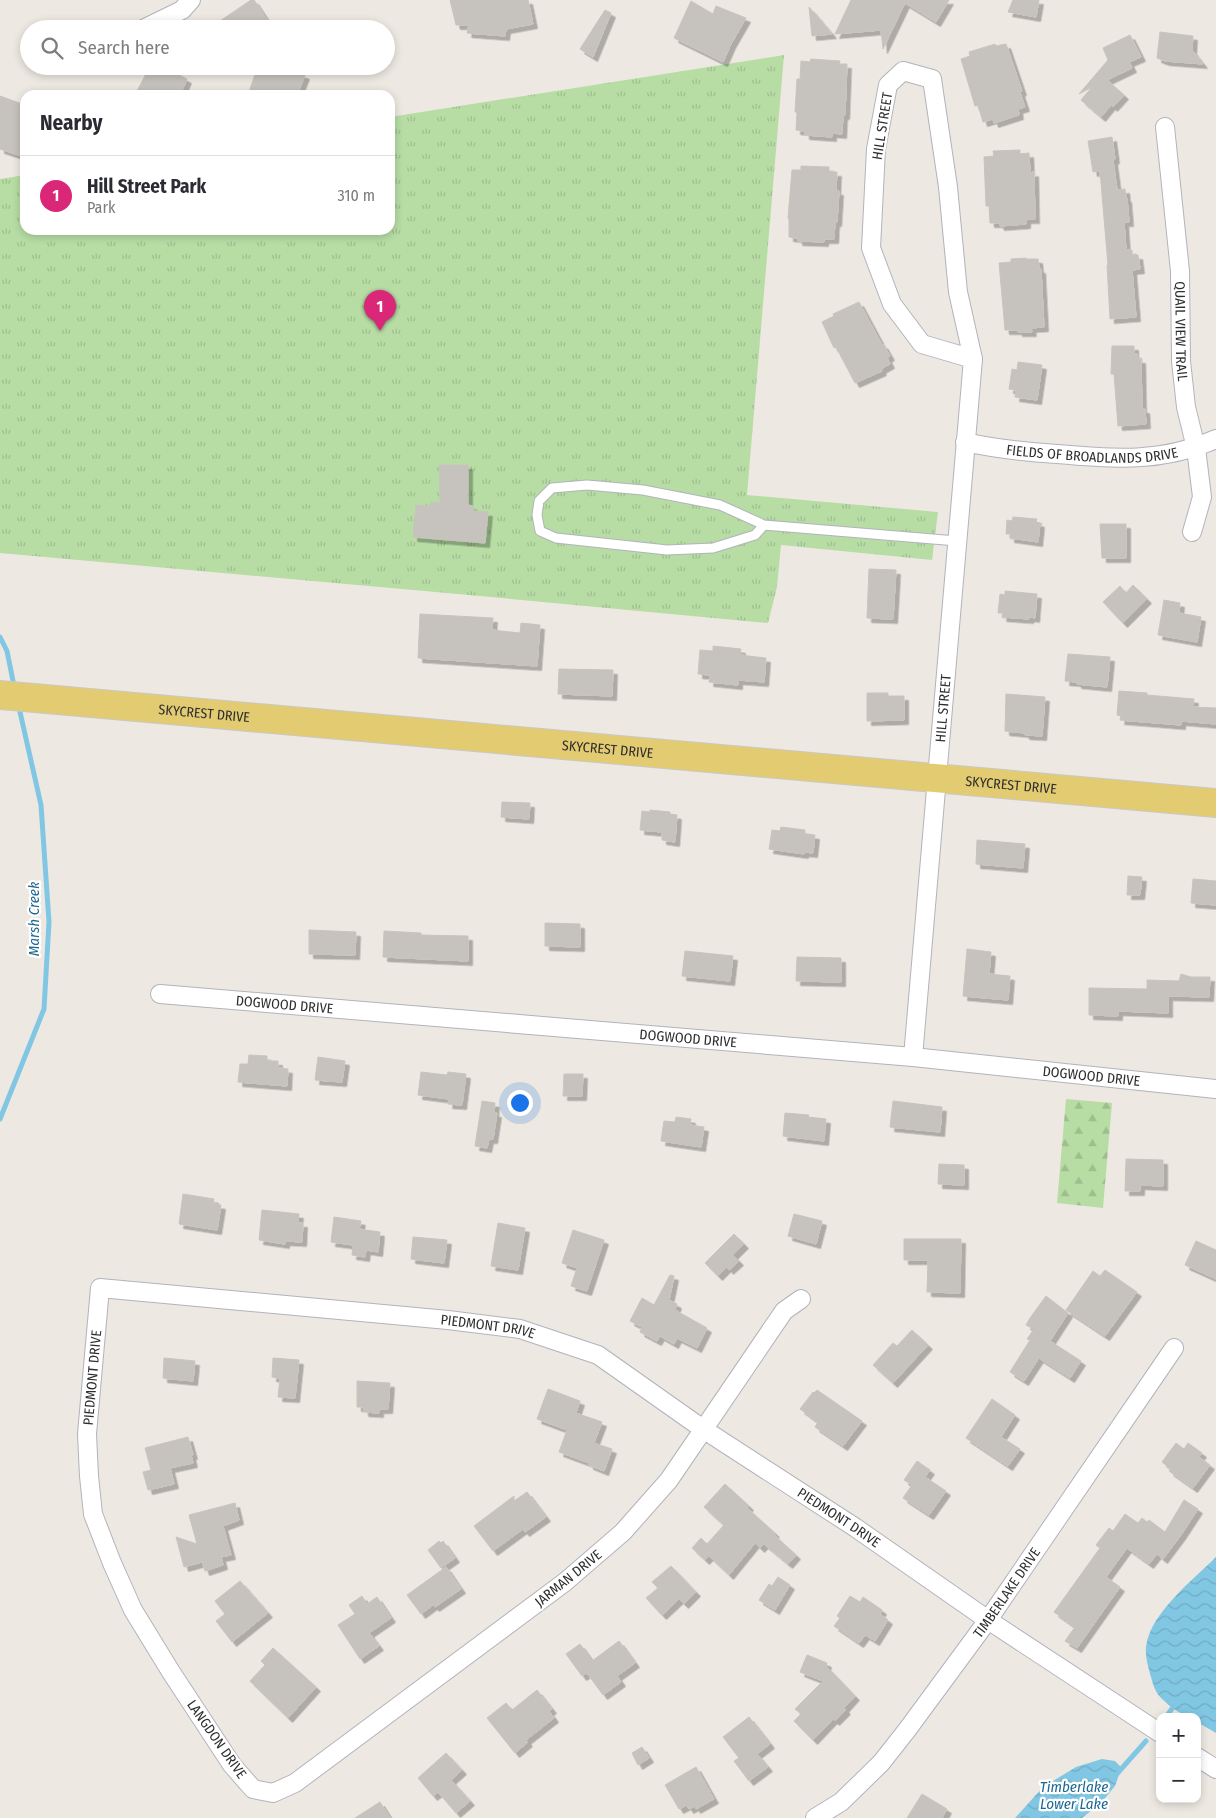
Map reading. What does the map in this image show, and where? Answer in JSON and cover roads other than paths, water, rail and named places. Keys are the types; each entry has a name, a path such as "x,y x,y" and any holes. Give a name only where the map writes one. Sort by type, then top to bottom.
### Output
{"main road":[{"name":"SKYCREST DRIVE","path":"0,695 1216,803"}],"street":[{"path":"161,20 182,10 191,0"},
{"name":"HILL STREET","path":"912,1057 973,360 958,292 948,187 932,79 903,71 888,85 876,149 871,248 892,304 922,344 973,360"},
{"name":"QUAIL VIEW TRAIL","path":"1165,127 1180,271 1181,361 1186,407 1196,448 1202,497 1192,532"},
{"name":"FIELDS OF BROADLANDS DRIVE","path":"965,442 996,449 1115,459 1139,458 1196,448 1216,439"},
{"name":"DOGWOOD DRIVE","path":"160,994 912,1057 1216,1089"},
{"name":"PIEDMONT DRIVE","path":"171,1672 133,1610 93,1514 88,1476 87,1434 100,1288 448,1320 520,1329 598,1355 703,1429 856,1528 988,1620 1156,1730"},
{"name":"JARMAN DRIVE","path":"273,1793 295,1783 565,1582 623,1532 669,1480 784,1311 800,1300"},
{"name":"TIMBERLAKE DRIVE","path":"816,1818 841,1802 881,1763 988,1620 1174,1348"},
{"name":"LANGDON DRIVE","path":"171,1672 232,1765 254,1789 273,1793"},
{"path":"1199,1758 1216,1769"}],"lane":[{"path":"764,525 755,535 713,548 667,550 556,538 540,531 537,515 539,501 552,488 587,485 643,490 720,505 764,525 957,541"}],"water":[{"path":"1216,1557 1216,1733 1201,1724 1201,1713 1182,1713 1169,1705 1159,1695 1154,1687 1147,1661 1146,1647 1149,1634 1155,1622 1185,1587"},
{"name":"Timberlake Lower Lake","path":"1102,1759 1115,1761 1120,1766 1120,1772 1115,1786 1101,1803 1082,1818 1015,1818 1043,1787 1076,1767"}],"waterway":[{"name":"Marsh Creek","path":"0,637 7,651 13,681"},
{"name":"Marsh Creek","path":"0,1119 44,1009 49,922 41,805 20,712"},
{"path":"1169,1713 1176,1703"},
{"path":"1115,1776 1146,1741"}],"place":[{"name":"Hill Street Park","path":"380,331"}]}
